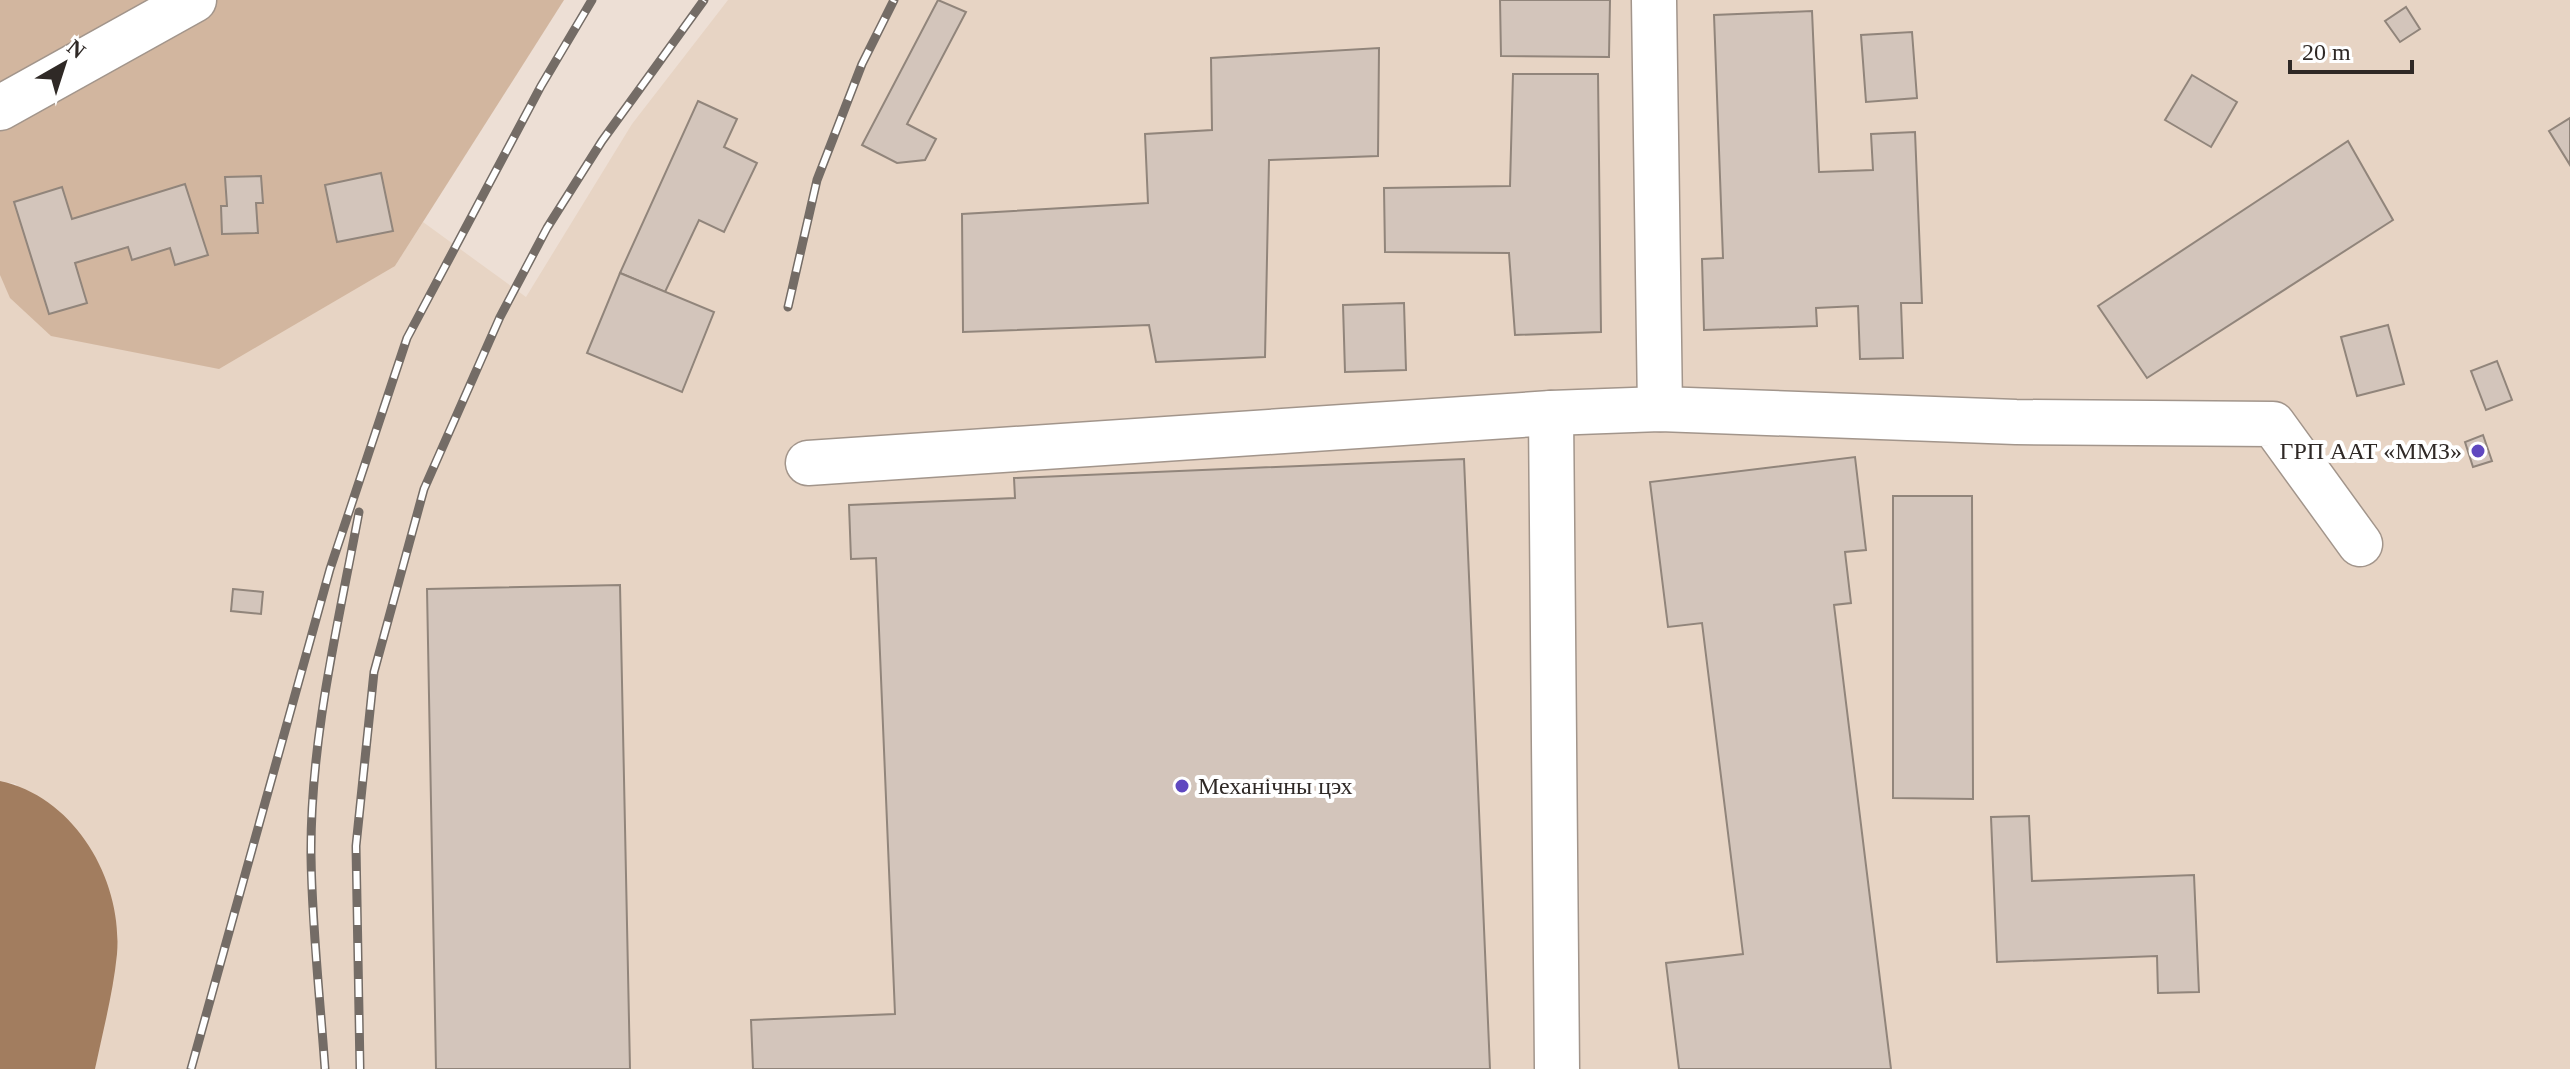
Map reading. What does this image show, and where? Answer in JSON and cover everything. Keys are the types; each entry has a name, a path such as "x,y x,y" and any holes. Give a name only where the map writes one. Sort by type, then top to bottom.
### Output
{"lane":[{"path":"0,108 194,0"},
{"path":"1654,0 1660,409"},
{"path":"808,463 1551,413 1660,409 2016,422 2273,424 2360,544"},
{"path":"1551,413 1557,1069"}],"shaded area":[{"path":"0,0 564,0 395,266 219,369 51,336 10,298 0,275"},
{"path":"728,0 2570,0 2570,1069 95,1069 105,1020 16,784 0,781 0,274 395,266 423,222 526,297 632,124"},
{"path":"0,781 27,790 51,804 72,823 89,846 112,898 117,926 117,954 95,1069 0,1069"}],"building":[{"path":"938,0 966,12 907,124 936,139 925,160 897,163 862,145"},
{"path":"1500,0 1610,0 1609,57 1501,56"},
{"path":"2406,7 2420,29 2400,42 2385,21"},
{"path":"1812,11 1819,172 1873,170 1871,134 1915,132 1922,303 1901,303 1903,358 1860,359 1858,306 1816,308 1817,326 1704,330 1702,259 1723,258 1714,15"},
{"path":"1912,32 1917,98 1866,102 1861,35"},
{"path":"1379,48 1378,156 1269,160 1265,357 1156,362 1149,325 963,332 962,214 1148,203 1145,134 1212,130 1211,58"},
{"path":"1513,74 1598,74 1601,332 1515,335 1509,253 1385,252 1384,188 1510,186"},
{"path":"2192,75 2237,102 2211,147 2165,120"},
{"path":"698,101 737,119 724,147 757,163 724,232 699,220 665,292 620,273"},
{"path":"2570,118 2570,165 2549,131"},
{"path":"2348,141 2393,220 2147,378 2098,306"},
{"path":"381,173 393,231 337,242 325,185"},
{"path":"261,176 263,203 256,203 258,233 222,234 221,206 227,206 225,177"},
{"path":"185,184 208,255 175,265 170,248 132,260 128,247 75,263 87,303 49,314 14,202 62,187 72,219"},
{"path":"620,273 714,312 682,392 587,353"},
{"path":"1404,303 1406,370 1345,372 1343,305"},
{"path":"2388,325 2404,384 2357,396 2341,337"},
{"path":"2497,361 2512,400 2486,410 2471,371"},
{"name":"ГРП ААТ «ММЗ»","path":"2483,435 2492,461 2473,467 2465,442"},
{"path":"1855,457 1866,550 1845,552 1851,603 1834,605 1891,1069 1679,1069 1666,963 1743,954 1702,623 1668,627 1650,482"},
{"name":"Механічны цэх","path":"1464,459 1490,1069 753,1069 751,1020 895,1014 876,558 851,559 849,505 1015,498 1014,478"},
{"path":"1893,496 1972,496 1973,799 1893,798"},
{"path":"620,585 630,1069 436,1069 427,589"},
{"path":"233,589 263,592 261,614 231,611"},
{"path":"2029,816 2032,881 2194,875 2199,992 2158,993 2157,956 1997,962 1991,817"}],"railway":[{"path":"191,1069 330,569 407,338 541,86 592,0"},
{"path":"360,1069 356,846 374,672 424,489 500,317 547,228 602,141 704,0"},
{"path":"788,307 817,180 862,64 894,0"},
{"path":"325,1069 313,909 312,812 320,726 359,512"}],"place":[{"name":"ГРП ААТ «ММЗ»","path":"2478,451"},
{"name":"Механічны цэх","path":"1182,786"}]}
